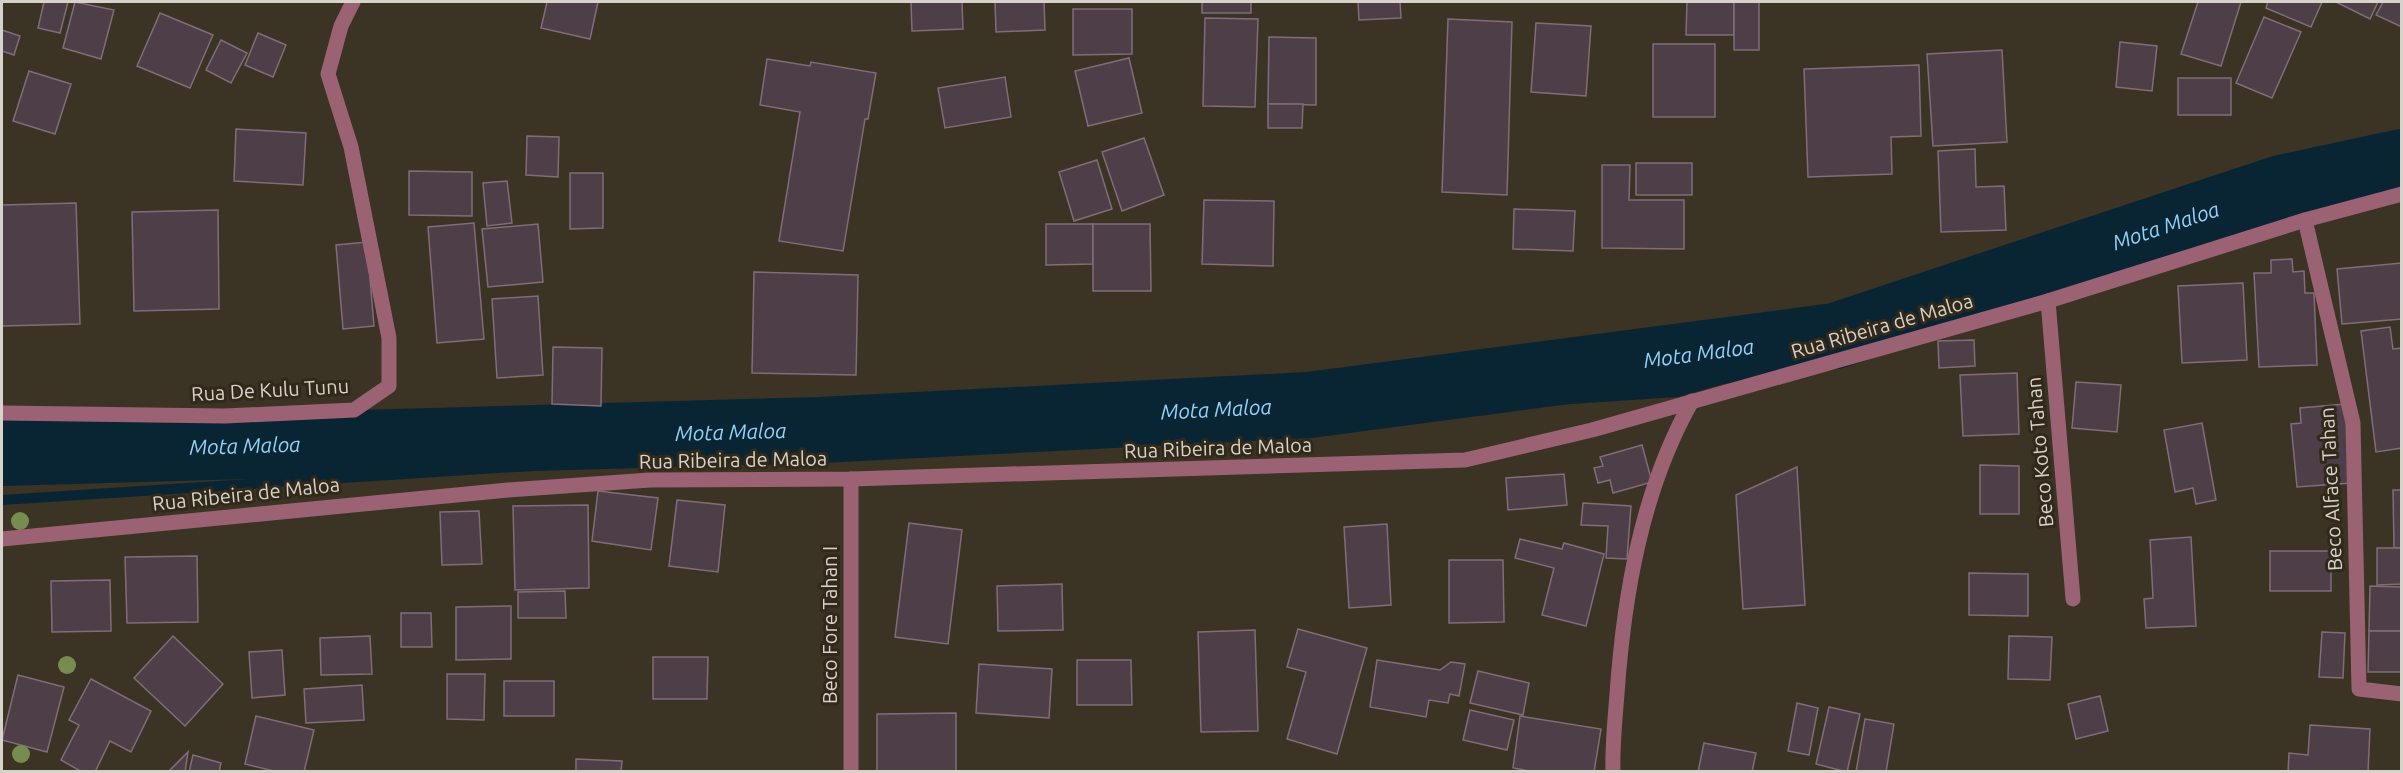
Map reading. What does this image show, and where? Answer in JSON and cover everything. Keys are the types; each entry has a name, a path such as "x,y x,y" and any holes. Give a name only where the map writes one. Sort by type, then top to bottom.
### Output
{"street":[{"name":"Rua De Kulu Tunu","path":"2,412 225,416 354,410 389,386 389,338 351,147 328,74 341,27 353,2"},
{"name":"Rua Ribeira de Maloa","path":"2,538 532,488 650,480 851,479 1465,460 1592,430 2048,301 2304,220 2402,194"},
{"name":"Beco Alface Tahan","path":"2304,220 2353,423 2359,689 2402,694"},
{"name":"Beco Koto Tahan","path":"2048,301 2073,599"},
{"path":"1613,771 1621,639 1631,583 1648,506 1667,449 1692,401"},
{"name":"Beco Fore Tahan I","path":"851,479 851,771"}],"building":[{"path":"44,2 68,2 60,33 38,28"},
{"path":"75,2 114,10 101,59 63,48"},
{"path":"547,2 598,2 590,39 541,28"},
{"path":"911,2 962,2 963,29 912,31"},
{"path":"995,2 1044,2 1045,30 996,32"},
{"path":"1202,2 1251,2 1251,13 1202,13"},
{"path":"1358,2 1400,2 1401,18 1359,20"},
{"path":"1687,2 1734,2 1734,35 1686,35"},
{"path":"1734,2 1759,2 1759,50 1734,50"},
{"path":"2198,2 2241,2 2221,66 2181,54"},
{"path":"2268,2 2322,2 2311,27 2266,8"},
{"path":"2336,2 2378,2 2370,19"},
{"path":"2383,2 2402,2 2402,27 2376,15"},
{"path":"1073,9 1132,9 1132,54 1073,55"},
{"path":"160,13 213,35 190,88 137,66"},
{"path":"2264,17 2301,32 2272,98 2236,83"},
{"path":"1205,18 1258,19 1255,107 1203,106"},
{"path":"1448,19 1512,22 1507,195 1442,192"},
{"path":"1536,23 1591,26 1586,96 1531,92"},
{"path":"2,30 20,36 14,55 2,51"},
{"path":"258,33 286,45 273,77 245,65"},
{"path":"1269,37 1316,38 1316,105 1268,104"},
{"path":"221,40 247,53 231,83 206,70"},
{"path":"2120,42 2157,46 2152,91 2116,87"},
{"path":"1653,44 1715,44 1715,117 1653,117"},
{"path":"2002,50 2007,142 1933,146 1927,54"},
{"path":"1129,58 1142,113 1088,126 1075,71"},
{"path":"767,59 810,66 811,62 876,73 868,119 865,119 843,251 779,241 800,112 760,105"},
{"path":"1919,65 1921,136 1891,137 1892,174 1808,177 1804,69"},
{"path":"29,71 71,84 55,134 13,121"},
{"path":"1005,77 1011,117 945,128 938,88"},
{"path":"2178,78 2231,78 2231,115 2178,115"},
{"path":"1268,104 1303,104 1302,128 1268,128"},
{"path":"236,129 306,133 303,185 234,181"},
{"path":"527,136 559,137 558,177 526,175"},
{"path":"1144,138 1164,195 1122,211 1102,152"},
{"path":"1975,149 1976,187 2004,186 2006,230 1941,232 1938,151"},
{"path":"1097,160 1112,209 1074,221 1059,172"},
{"path":"1636,163 1692,163 1692,195 1636,195"},
{"path":"1602,165 1630,165 1629,200 1684,200 1684,249 1602,248"},
{"path":"409,171 472,172 472,216 409,215"},
{"path":"570,173 603,173 603,228 570,229"},
{"path":"507,181 512,223 487,226 483,183"},
{"path":"1204,200 1274,201 1273,266 1202,264"},
{"path":"76,203 80,324 2,326 2,205"},
{"path":"1514,209 1575,211 1573,251 1513,249"},
{"path":"218,210 219,309 134,311 132,212"},
{"path":"474,223 484,339 437,343 428,227"},
{"path":"538,224 543,282 488,287 482,229"},
{"path":"1046,224 1093,224 1093,264 1046,265"},
{"path":"1093,224 1150,224 1151,291 1093,291"},
{"path":"367,242 374,326 343,329 336,245"},
{"path":"2292,259 2293,272 2304,271 2305,293 2314,293 2317,365 2259,367 2254,273 2271,273 2271,260"},
{"path":"2402,263 2402,319 2342,324 2337,269"},
{"path":"754,272 858,275 856,375 752,373"},
{"path":"2243,283 2247,360 2182,363 2178,286"},
{"path":"538,296 543,375 497,378 492,299"},
{"path":"2390,327 2393,349 2402,348 2402,448 2376,452 2361,331"},
{"path":"1974,340 1975,366 1939,368 1938,341"},
{"path":"553,347 602,348 601,406 552,404"},
{"path":"2017,373 2019,434 1963,436 1960,375"},
{"path":"2076,382 2121,385 2117,432 2072,428"},
{"path":"2345,404 2351,483 2297,487 2291,424 2301,423 2300,408"},
{"path":"2202,423 2216,500 2196,504 2193,488 2175,492 2164,430"},
{"path":"1642,445 1652,482 1613,493 1610,480 1598,483 1594,468 1603,466 1600,457"},
{"path":"1980,465 2019,466 2019,514 1980,514"},
{"path":"1797,467 1805,605 1743,609 1736,495"},
{"path":"1564,474 1567,505 1508,510 1506,478"},
{"path":"2393,490 2402,490 2402,548 2394,548"},
{"path":"598,491 658,498 651,550 592,541"},
{"path":"677,500 725,505 718,572 669,566"},
{"path":"1583,503 1631,506 1627,559 1606,558 1608,526 1581,525"},
{"path":"588,505 589,588 515,590 513,506"},
{"path":"479,511 482,564 442,565 440,512"},
{"path":"909,523 962,530 948,644 895,637"},
{"path":"1387,524 1391,605 1349,608 1344,527"},
{"path":"2191,537 2196,626 2146,628 2144,599 2153,598 2150,540"},
{"path":"1520,539 1562,549 1564,543 1604,554 1586,626 1542,615 1554,568 1515,558"},
{"path":"2377,548 2402,548 2402,584 2377,585"},
{"path":"2270,551 2331,551 2331,591 2270,591"},
{"path":"197,556 198,622 127,623 125,557"},
{"path":"1449,560 1503,560 1504,622 1449,623"},
{"path":"1969,573 2028,574 2028,616 1969,615"},
{"path":"110,580 111,631 52,632 51,581"},
{"path":"1062,584 1063,630 998,631 997,586"},
{"path":"2370,586 2402,587 2402,631 2369,631"},
{"path":"565,591 566,618 518,618 518,592"},
{"path":"511,606 511,659 456,660 456,607"},
{"path":"401,613 431,613 432,647 401,647"},
{"path":"1298,629 1367,648 1337,754 1287,739 1306,672 1287,667"},
{"path":"1255,630 1258,731 1201,732 1198,632"},
{"path":"2369,631 2402,631 2402,672 2368,672"},
{"path":"2322,632 2345,633 2343,678 2319,677"},
{"path":"173,636 223,684 185,726 134,678"},
{"path":"370,636 372,674 321,675 320,638"},
{"path":"2009,636 2052,637 2050,680 2008,679"},
{"path":"282,650 285,695 252,698 249,652"},
{"path":"653,657 708,657 707,699 653,699"},
{"path":"1077,660 1131,660 1132,705 1077,705"},
{"path":"1377,660 1440,670 1451,662 1465,664 1459,696 1450,694 1448,703 1429,700 1426,717 1370,707"},
{"path":"979,664 1052,669 1049,718 976,713"},
{"path":"1478,671 1529,683 1523,715 1470,703"},
{"path":"447,674 485,674 484,720 447,719"},
{"path":"18,675 64,687 47,752 2,740"},
{"path":"91,679 151,711 131,752 110,741 95,772 82,772 61,760 79,725 69,720"},
{"path":"504,681 554,681 554,716 504,716"},
{"path":"362,685 364,720 306,723 304,689"},
{"path":"2100,696 2108,731 2076,739 2068,704"},
{"path":"1797,703 1818,708 1809,755 1788,751"},
{"path":"1829,707 1860,714 1847,772 1816,764"},
{"path":"1470,710 1514,720 1507,750 1463,740"},
{"path":"956,713 956,772 877,772 877,714"},
{"path":"256,716 314,730 304,772 278,772 245,764"},
{"path":"1520,716 1601,729 1594,772 1535,772 1513,768"},
{"path":"1865,719 1894,724 1886,772 1856,772"},
{"path":"2310,725 2370,729 2368,772 2288,772 2289,753 2308,755"},
{"path":"1704,743 1756,753 1752,772 1698,772"},
{"path":"188,752 185,772 168,772"},
{"path":"193,755 221,763 219,772 189,772"},
{"path":"576,759 622,761 621,772 576,772"}],"waterway":[{"name":"Mota Maloa","path":"2,453 820,430 1309,405 1835,336 2281,188 2402,162"},
{"path":"2,500 1678,392 2402,183"}]}
